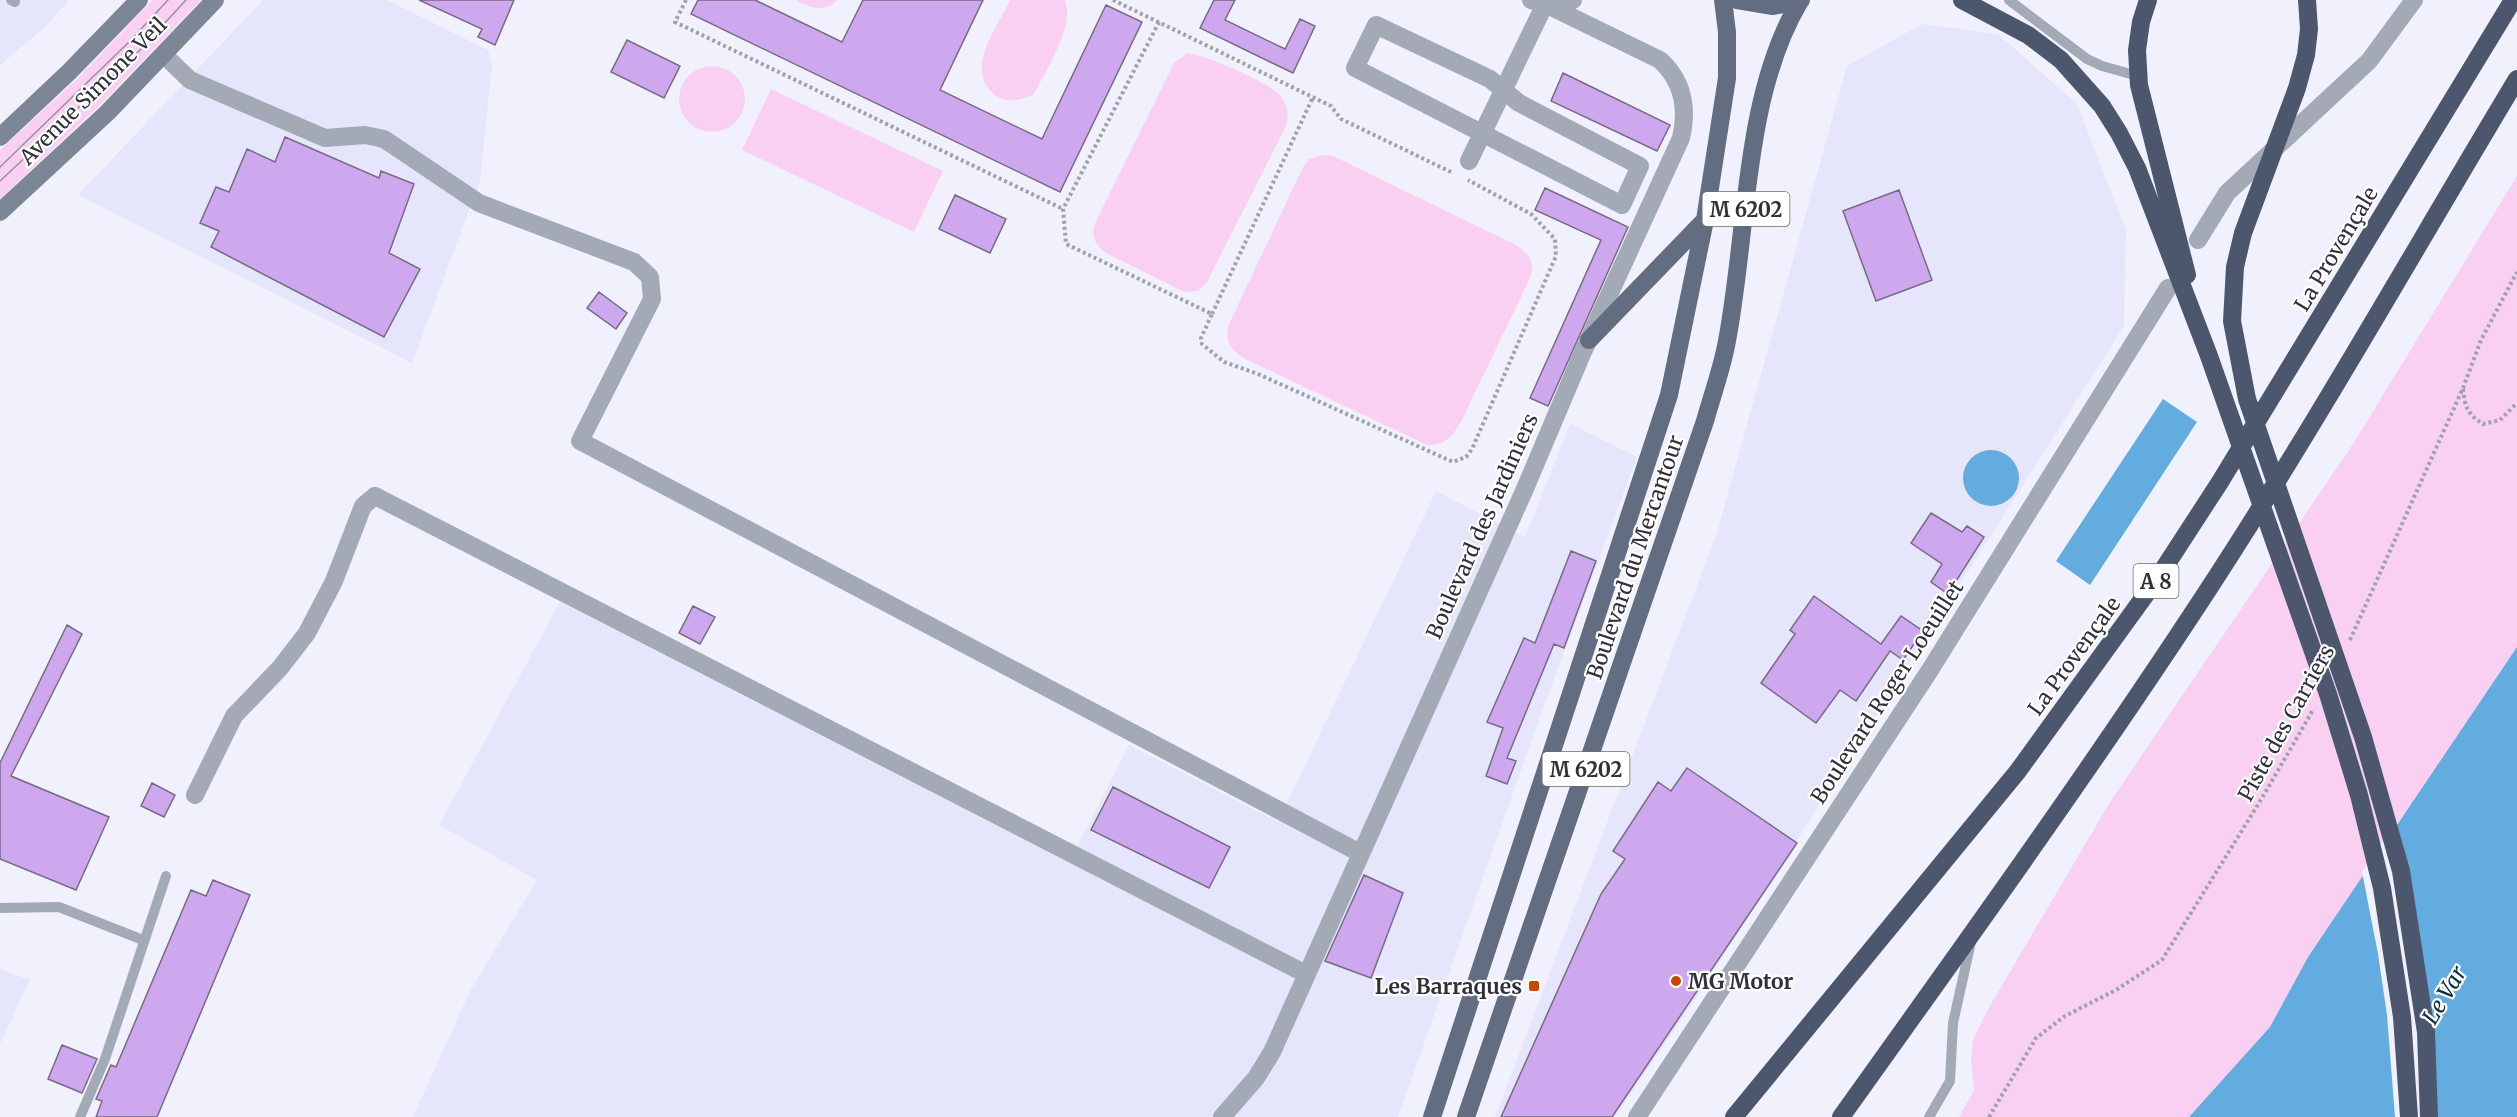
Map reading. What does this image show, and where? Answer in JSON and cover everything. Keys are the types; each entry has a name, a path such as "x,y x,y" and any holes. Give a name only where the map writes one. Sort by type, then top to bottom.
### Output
{"highway":[{"path":"1962,0 1994,15 2061,60 2102,106 2137,168 2209,356 2328,694 2360,795 2382,888 2402,1017 2409,1117"},
{"path":"2148,0 2140,22 2137,50 2138,75 2155,156 2209,356"},
{"path":"2307,0 2309,29 2306,55 2297,88 2242,233 2235,267 2232,321 2247,399 2363,737 2401,871 2426,1032 2429,1117"},
{"name":"La Provençale","path":"1734,1117 2018,771 2157,579 2232,462 2513,0"},
{"name":"A 8","path":"1841,1117 2065,804 2206,593 2362,339 2517,79"}],"main road":[{"name":"Avenue Simone Veil","path":"0,137 69,72 139,0"},
{"name":"Avenue Simone Veil","path":"0,212 61,157 164,55 215,0"},
{"name":"Boulevard du Mercantour","path":"1432,1117 1669,395 1705,220 1727,78 1728,44 1723,0"},
{"path":"1737,0 1747,4 1773,6 1801,0"},
{"name":"Boulevard du Mercantour","path":"1466,1117 1705,421 1726,347 1760,112 1773,59 1788,20 1801,0"},
{"path":"1588,340 1705,220"}],"street":[{"path":"1469,161 1542,1 1573,0"},
{"path":"2198,240 2228,193 2369,62 2414,0"},
{"name":"Boulevard des Jardiniers","path":"1222,1117 1256,1078 1272,1052 1524,491 1588,340 1681,138 1686,120 1684,102 1671,69 1660,60 1542,1"},
{"path":"1376,25 1504,88 1519,103 1640,166 1622,205 1355,68 1376,25"},
{"path":"164,55 190,80 325,138 365,135 384,140 479,203 634,262 650,277 652,298 580,441 1360,853"},
{"name":"Boulevard Roger Loeuillet","path":"1637,1117 1930,670 2168,288"},
{"path":"195,795 234,716 280,668 307,633 334,580 363,506 375,496 1306,974"}],"lane":[{"path":"2009,0 2087,59 2102,66 2138,75"},
{"path":"80,1117 105,1059 166,876"},
{"path":"0,908 59,907 143,940"},
{"path":"1929,1117 1950,1081 1953,1023 1973,933"}],"path":[{"path":"686,0 675,22 1063,209"},
{"path":"1113,0 1159,22 1313,97 1331,106 1341,119 1461,176 1531,214 1555,239 1556,256 1472,449 1466,457 1453,462 1258,374 1224,362 1202,344 1201,338 1313,97"},
{"path":"1159,22 1063,209 1066,244 1212,314"},
{"name":"Piste des Carriers","path":"2346,646 2463,388 2481,340 2517,272"},
{"path":"2463,388 2465,406 2471,416 2482,424 2500,420 2517,403"},
{"name":"Piste des Carriers","path":"1989,1117 2036,1038 2065,1016 2116,990 2162,960 2262,798 2314,708"}],"shaded area":[{"path":"0,0 69,0 45,27 0,65"},
{"path":"153,0 201,0 102,103 0,199 0,150 76,80"},
{"path":"263,0 387,0 488,50 492,65 480,181 412,363 78,195"},
{"path":"796,0 837,0 828,7 817,8"},
{"path":"1010,0 1065,0 1067,11 1058,48 1034,94 1014,100 995,95 986,85 982,74 982,61 986,49"},
{"path":"1922,24 1998,34 2077,104 2126,230 2124,326 1701,991 1615,1117 1495,1117 1716,536 1847,66"},
{"path":"1187,53 1221,64 1274,90 1285,102 1288,114 1286,126 1207,282 1198,291 1184,292 1104,252 1097,245 1093,233 1097,219 1174,63"},
{"path":"712,66 725,69 735,76 742,86 745,99 742,112 735,122 725,129 712,132 699,129 689,122 682,112 679,99 682,86 689,76 699,69"},
{"path":"771,89 943,171 914,232 742,150"},
{"path":"1323,155 1333,156 1516,245 1527,254 1531,262 1531,276 1462,420 1444,442 1427,445 1247,360 1233,349 1228,341 1229,324 1303,167 1309,159"},
{"path":"2517,176 2517,647 2308,957 2270,1027 2189,1117 1959,1117 1974,1090 1971,1060 1973,1039 1988,1009 2110,802 2353,444"},
{"path":"1570,424 1637,457 1541,714 1398,1117 413,1117 469,993 537,880 439,825 560,602 1069,863 1129,745 1278,822 1436,491 1525,537"},
{"path":"0,969 30,980 0,1044"}],"water":[{"path":"2163,399 2197,422 2090,585 2056,561"},
{"path":"1986,450 1996,450 2011,458 2017,467 2019,478 2017,489 2011,498 1996,506 1986,506 1975,501 1968,494 1963,483 1963,473 1968,462 1975,455"},
{"name":"Le Var","path":"2517,647 2517,1117 2189,1117 2270,1027 2308,957"}],"pier":[{"path":"2394,824 2436,1117 2395,1117 2387,1015 2362,872"}],"building":[{"path":"419,0 514,0 495,45 478,37 482,29"},
{"path":"698,0 755,0 842,42 863,0 983,0 940,90 1042,139 1106,5 1142,22 1060,192 691,14"},
{"path":"1214,0 1235,0 1225,20 1285,49 1300,19 1315,26 1293,73 1200,28"},
{"path":"627,40 680,66 664,98 611,72"},
{"path":"1563,73 1670,125 1657,151 1551,101"},
{"path":"285,137 379,178 381,171 414,184 389,253 420,269 384,337 211,247 219,231 200,223 216,187 229,192 247,149 275,162"},
{"path":"1545,188 1628,227 1548,406 1530,398 1601,240 1535,210"},
{"path":"1899,190 1932,280 1876,301 1843,211"},
{"path":"955,195 1006,219 990,253 939,229"},
{"path":"599,292 627,313 616,329 587,308"},
{"path":"1931,513 1962,532 1967,526 1984,537 1948,594 1931,582 1942,564 1911,543"},
{"path":"1571,551 1596,561 1564,648 1554,644 1507,758 1516,761 1507,784 1486,776 1503,728 1487,722 1524,638 1535,643"},
{"path":"1814,596 1881,644 1901,616 1923,631 1903,660 1890,651 1856,701 1840,690 1816,723 1761,683 1795,634 1790,630"},
{"path":"693,606 715,617 700,644 679,633"},
{"path":"67,625 82,634 11,776 109,817 76,890 0,859 0,763"},
{"path":"1687,768 1797,843 1612,1117 1501,1117 1601,894 1625,859 1613,851 1658,782 1671,791"},
{"path":"152,783 175,795 164,817 141,806"},
{"path":"1113,787 1230,847 1209,888 1091,830"},
{"path":"1364,875 1403,893 1371,978 1325,961"},
{"path":"213,880 250,895 157,1117 96,1117 102,1101 96,1099 111,1065 116,1067 191,890 206,896"},
{"path":"62,1045 97,1059 82,1093 48,1079"}],"tram line":[{"path":"0,167 129,42 168,0"},
{"path":"0,181 139,51 186,0"}],"place":[{"name":"MG Motor","path":"1676,981"},
{"name":"Les Barraques","path":"1534,986"}]}
